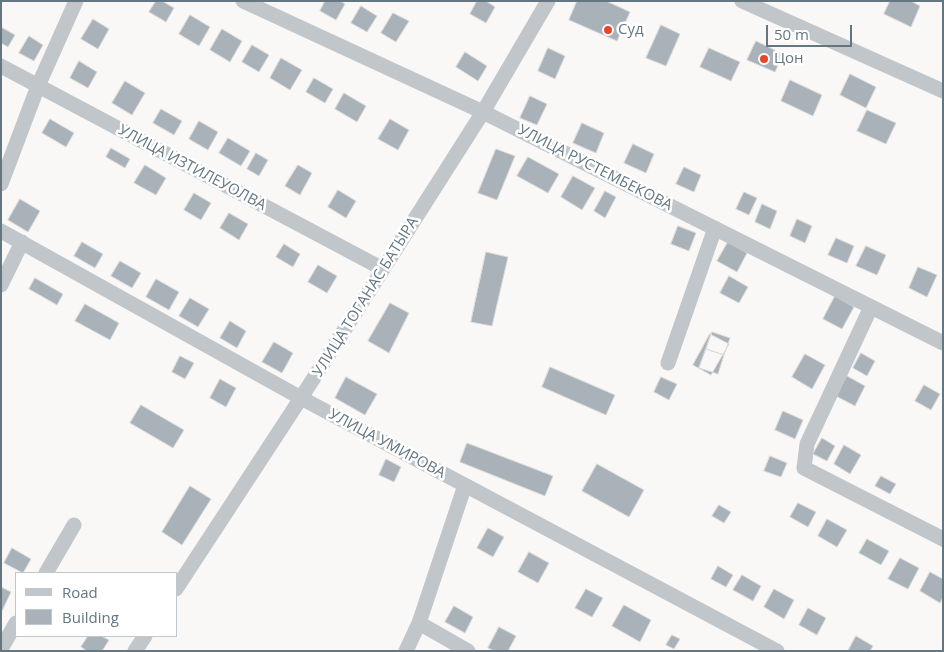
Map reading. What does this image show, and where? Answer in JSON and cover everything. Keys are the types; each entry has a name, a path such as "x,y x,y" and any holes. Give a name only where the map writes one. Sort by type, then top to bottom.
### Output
{"street":[{"path":"1,184 38,86 76,1"},
{"name":"УЛИЦА РУСТЕМБЕКОВА","path":"243,1 483,112 943,343"},
{"name":"УЛИЦА ТОГАНАС БАТЫРА","path":"178,586 301,398 483,112 548,1"},
{"path":"742,1 943,91"},
{"name":"УЛИЦА ИЗТИЛЕУОЛВА","path":"1,66 383,270"},
{"path":"668,363 715,228"},
{"name":"УЛИЦА УМИРОВА","path":"1,231 301,398 777,651"},
{"path":"1,285 22,242"},
{"path":"871,307 808,444 804,468 943,539"},
{"path":"406,651 419,623 465,486"},
{"path":"47,572 74,525"},
{"path":"419,623 468,651"},
{"path":"1,649 15,625"},
{"path":"136,651 144,637"}],"building":[{"path":"156,1 162,1 174,8 166,22 149,12"},
{"path":"325,1 340,1 345,4 336,20 320,11"},
{"path":"477,1 486,1 495,7 486,23 470,14"},
{"name":"Суд","path":"577,1 606,1 630,12 617,41 569,20"},
{"path":"890,1 911,1 920,6 911,27 884,14"},
{"path":"361,6 377,16 367,32 351,23"},
{"path":"393,13 409,21 396,42 381,33"},
{"path":"190,15 210,27 199,46 179,34"},
{"path":"93,19 109,29 98,49 81,39"},
{"path":"661,25 680,34 666,66 646,58"},
{"path":"1,27 15,35 8,47 1,43"},
{"path":"222,29 242,41 230,62 210,50"},
{"path":"29,36 43,45 34,61 19,53"},
{"path":"756,41 783,54 775,72 747,60"},
{"path":"252,45 269,55 259,72 242,62"},
{"path":"548,48 565,56 555,79 538,71"},
{"path":"709,48 740,62 731,81 700,67"},
{"path":"465,52 487,66 478,81 456,67"},
{"path":"281,58 302,70 290,90 270,78"},
{"path":"79,61 97,72 88,88 70,78"},
{"path":"850,74 876,87 866,108 840,95"},
{"path":"314,78 333,89 325,103 306,92"},
{"path":"790,80 822,95 813,116 781,101"},
{"path":"125,81 145,93 132,115 112,103"},
{"path":"344,93 366,106 357,122 335,109"},
{"path":"530,96 547,104 537,125 520,118"},
{"path":"161,109 182,121 174,135 153,123"},
{"path":"867,110 896,123 886,144 857,131"},
{"path":"50,119 74,133 66,147 42,133"},
{"path":"390,119 409,130 398,150 378,139"},
{"path":"199,121 218,132 208,150 189,139"},
{"path":"582,123 604,133 596,153 573,143"},
{"path":"228,138 250,151 241,166 219,153"},
{"path":"633,144 654,154 646,173 624,163"},
{"path":"111,148 130,159 125,168 106,157"},
{"path":"496,149 515,156 497,200 478,193"},
{"path":"256,153 268,160 259,176 247,169"},
{"path":"528,157 559,174 548,193 517,176"},
{"path":"145,165 166,178 156,195 134,183"},
{"path":"298,165 312,173 300,195 285,186"},
{"path":"684,167 701,175 694,192 676,184"},
{"path":"573,176 595,188 582,210 561,197"},
{"path":"338,190 356,201 346,218 328,207"},
{"path":"605,191 616,197 605,218 594,211"},
{"path":"744,192 757,198 749,215 736,209"},
{"path":"194,193 211,203 201,220 184,210"},
{"path":"20,199 40,211 28,232 8,220"},
{"path":"762,204 777,211 770,229 755,222"},
{"path":"229,213 248,224 239,240 220,228"},
{"path":"797,219 812,226 805,243 790,236"},
{"path":"678,226 696,233 689,251 671,244"},
{"path":"836,238 854,246 847,263 828,255"},
{"path":"82,242 103,254 95,268 74,256"},
{"path":"728,242 747,253 737,272 717,261"},
{"path":"284,244 300,254 293,267 276,257"},
{"path":"866,246 886,255 877,275 856,266"},
{"path":"486,252 508,257 492,326 471,322"},
{"path":"120,261 141,273 132,288 111,276"},
{"path":"318,265 337,276 327,293 308,282"},
{"path":"918,267 937,275 927,297 909,288"},
{"path":"729,276 748,287 739,303 720,293"},
{"path":"35,278 63,294 57,305 29,289"},
{"path":"156,279 179,292 169,310 146,297"},
{"path":"835,296 854,307 842,329 823,319"},
{"path":"190,298 209,309 198,327 179,316"},
{"path":"390,303 409,313 389,353 368,341"},
{"path":"85,304 119,323 110,340 75,321"},
{"path":"230,321 246,331 237,348 220,338"},
{"path":"712,332 730,338 724,355 706,349"},
{"path":"710,334 729,344 711,375 693,365"},
{"path":"274,342 293,353 282,373 262,362"},
{"path":"706,349 724,355 718,374 699,368"},
{"path":"861,353 875,361 867,376 853,368"},
{"path":"805,354 825,365 812,389 792,377"},
{"path":"180,356 194,363 185,379 172,372"},
{"path":"550,367 615,395 606,415 542,387"},
{"path":"847,376 865,386 855,406 836,396"},
{"path":"346,377 377,394 365,415 335,398"},
{"path":"661,377 677,384 669,400 654,392"},
{"path":"220,379 236,388 226,407 210,398"},
{"path":"924,385 940,394 931,410 915,401"},
{"path":"141,405 184,430 173,448 130,423"},
{"path":"783,411 803,420 795,439 775,430"},
{"path":"822,438 835,446 827,461 813,454"},
{"path":"467,443 553,476 545,496 460,462"},
{"path":"844,445 861,455 850,474 834,464"},
{"path":"770,456 787,463 781,477 764,471"},
{"path":"386,459 401,467 394,482 379,475"},
{"path":"597,464 644,490 629,517 582,491"},
{"path":"881,476 896,484 890,494 875,486"},
{"path":"190,486 211,499 182,545 162,532"},
{"path":"798,503 816,512 808,527 790,517"},
{"path":"719,505 731,512 724,523 712,516"},
{"path":"827,519 847,530 837,547 818,536"},
{"path":"488,528 504,537 493,557 477,548"},
{"path":"867,539 889,551 881,565 859,553"},
{"path":"12,548 31,559 24,572 4,563"},
{"path":"529,552 549,563 538,583 518,572"},
{"path":"900,558 919,568 908,589 888,579"},
{"path":"718,566 733,575 726,587 711,579"},
{"path":"930,572 943,579 943,597 940,603 920,591"},
{"path":"742,575 761,586 753,601 733,590"},
{"path":"1,587 11,592 2,611 1,611"},
{"path":"586,589 603,598 592,617 575,608"},
{"path":"774,589 794,600 784,619 764,607"},
{"path":"624,605 651,620 640,642 612,626"},
{"path":"454,606 473,617 465,633 445,622"},
{"path":"808,608 826,618 817,635 799,625"},
{"path":"499,627 516,636 508,651 494,651 488,648"},
{"path":"672,635 680,639 674,649 666,645"},
{"path":"856,636 873,646 870,651 848,651"},
{"path":"87,637 103,637 109,640 102,651 87,651 81,647"}],"place":[{"name":"Суд","path":"608,30"},
{"name":"Цон","path":"764,59"}]}
